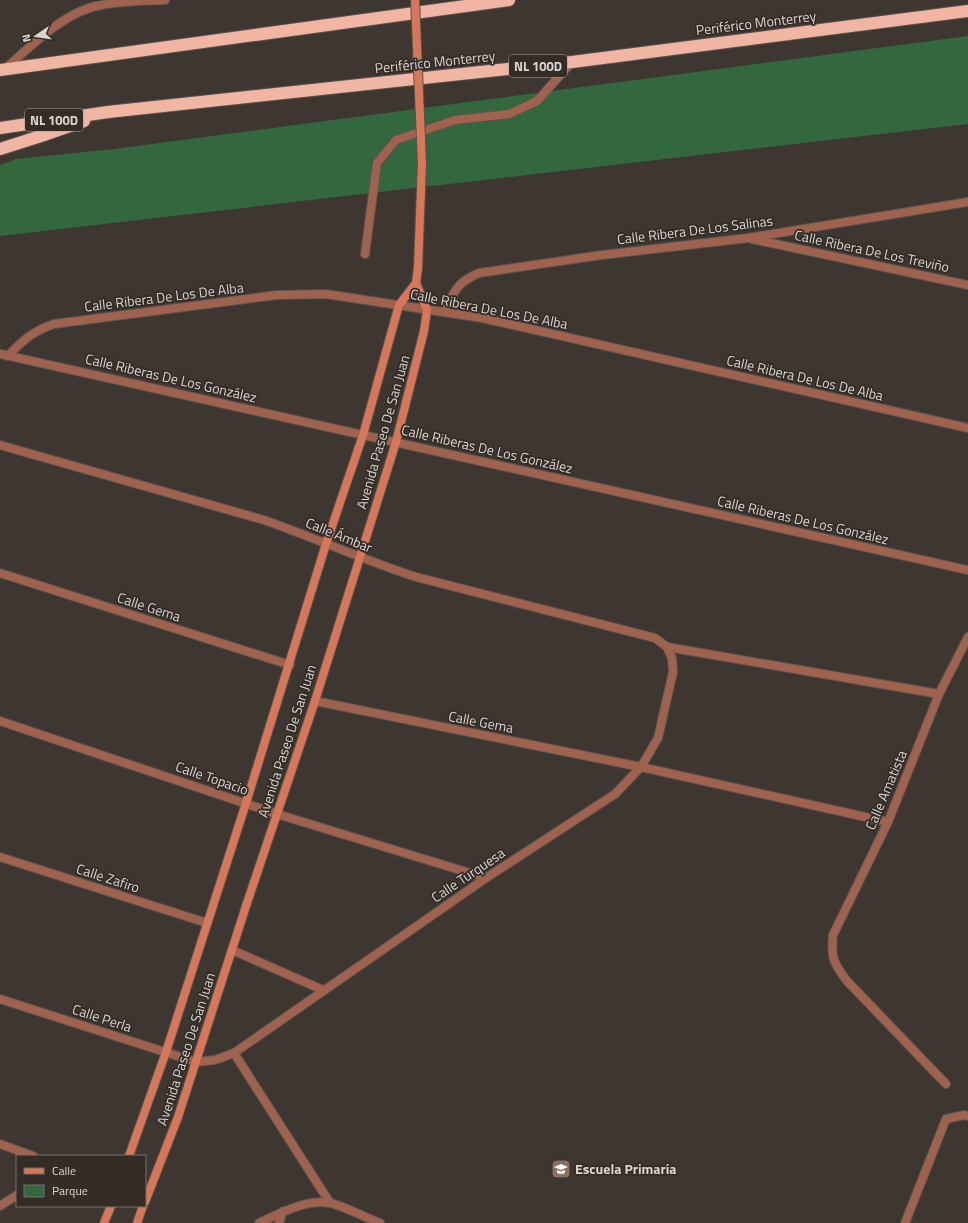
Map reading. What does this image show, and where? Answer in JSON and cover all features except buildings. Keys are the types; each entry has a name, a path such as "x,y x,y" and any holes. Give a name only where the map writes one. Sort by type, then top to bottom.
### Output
{"highway":[{"path":"2,70 509,0"},
{"name":"Periférico Monterrey","path":"0,128 108,112 572,62 968,11"},
{"path":"0,149 44,136 108,112"}],"street":[{"path":"2,70 51,30 72,16 100,5 165,0"},
{"path":"415,0 422,163 418,268 416,283 427,310"},
{"path":"365,254 378,163 396,140 455,120 509,114 536,101 572,62"},
{"name":"Calle Ribera De Los Salinas","path":"444,312 459,284 479,273 602,255 748,238 968,202"},
{"name":"Calle Ribera De Los Treviño","path":"748,238 968,285"},
{"name":"Avenida Paseo De San Juan","path":"129,1155 166,1052 290,665 326,544 363,434 399,305 416,283"},
{"name":"Calle Ribera De Los De Alba","path":"4,355 38,329 54,324 277,295 326,294 444,312 548,332 968,428"},
{"name":"Avenida Paseo De San Juan","path":"146,1199 178,1117 315,702 396,442 417,365 427,310"},
{"name":"Calle Riberas De Los González","path":"4,355 968,570"},
{"name":"Calle Ámbar","path":"0,446 264,520 297,531 326,544 416,578 655,638 667,647"},
{"name":"Calle Gema","path":"0,573 290,665"},
{"name":"Calle Amatista","path":"946,1084 836,968 832,954 833,935 888,822 939,694 968,637"},
{"path":"667,647 939,694"},
{"name":"Calle Turquesa","path":"196,1062 216,1060 234,1053 486,878 615,794 641,767 658,738 674,672 672,658 667,647"},
{"name":"Calle Gema","path":"315,702 641,767 888,822"},
{"name":"Calle Topacio","path":"0,721 277,814 486,878"},
{"name":"Calle Zafiro","path":"0,857 207,923"},
{"path":"232,950 323,990"},
{"name":"Calle Perla","path":"0,999 196,1062"},
{"path":"234,1053 330,1204"},
{"path":"905,1223 946,1119 964,1114 968,1116"},
{"path":"0,1144 30,1155"},
{"path":"0,1206 16,1196"},
{"path":"259,1223 283,1211 310,1204 330,1204 380,1223"},
{"path":"104,1223 111,1207"},
{"path":"137,1223 144,1207"},
{"path":"279,1223 283,1211"}],"green space":[{"path":"968,36 968,124 0,236 0,165 16,159 114,149"}],"place":[{"name":"Escuela Primaria","path":"561,1169"}]}
